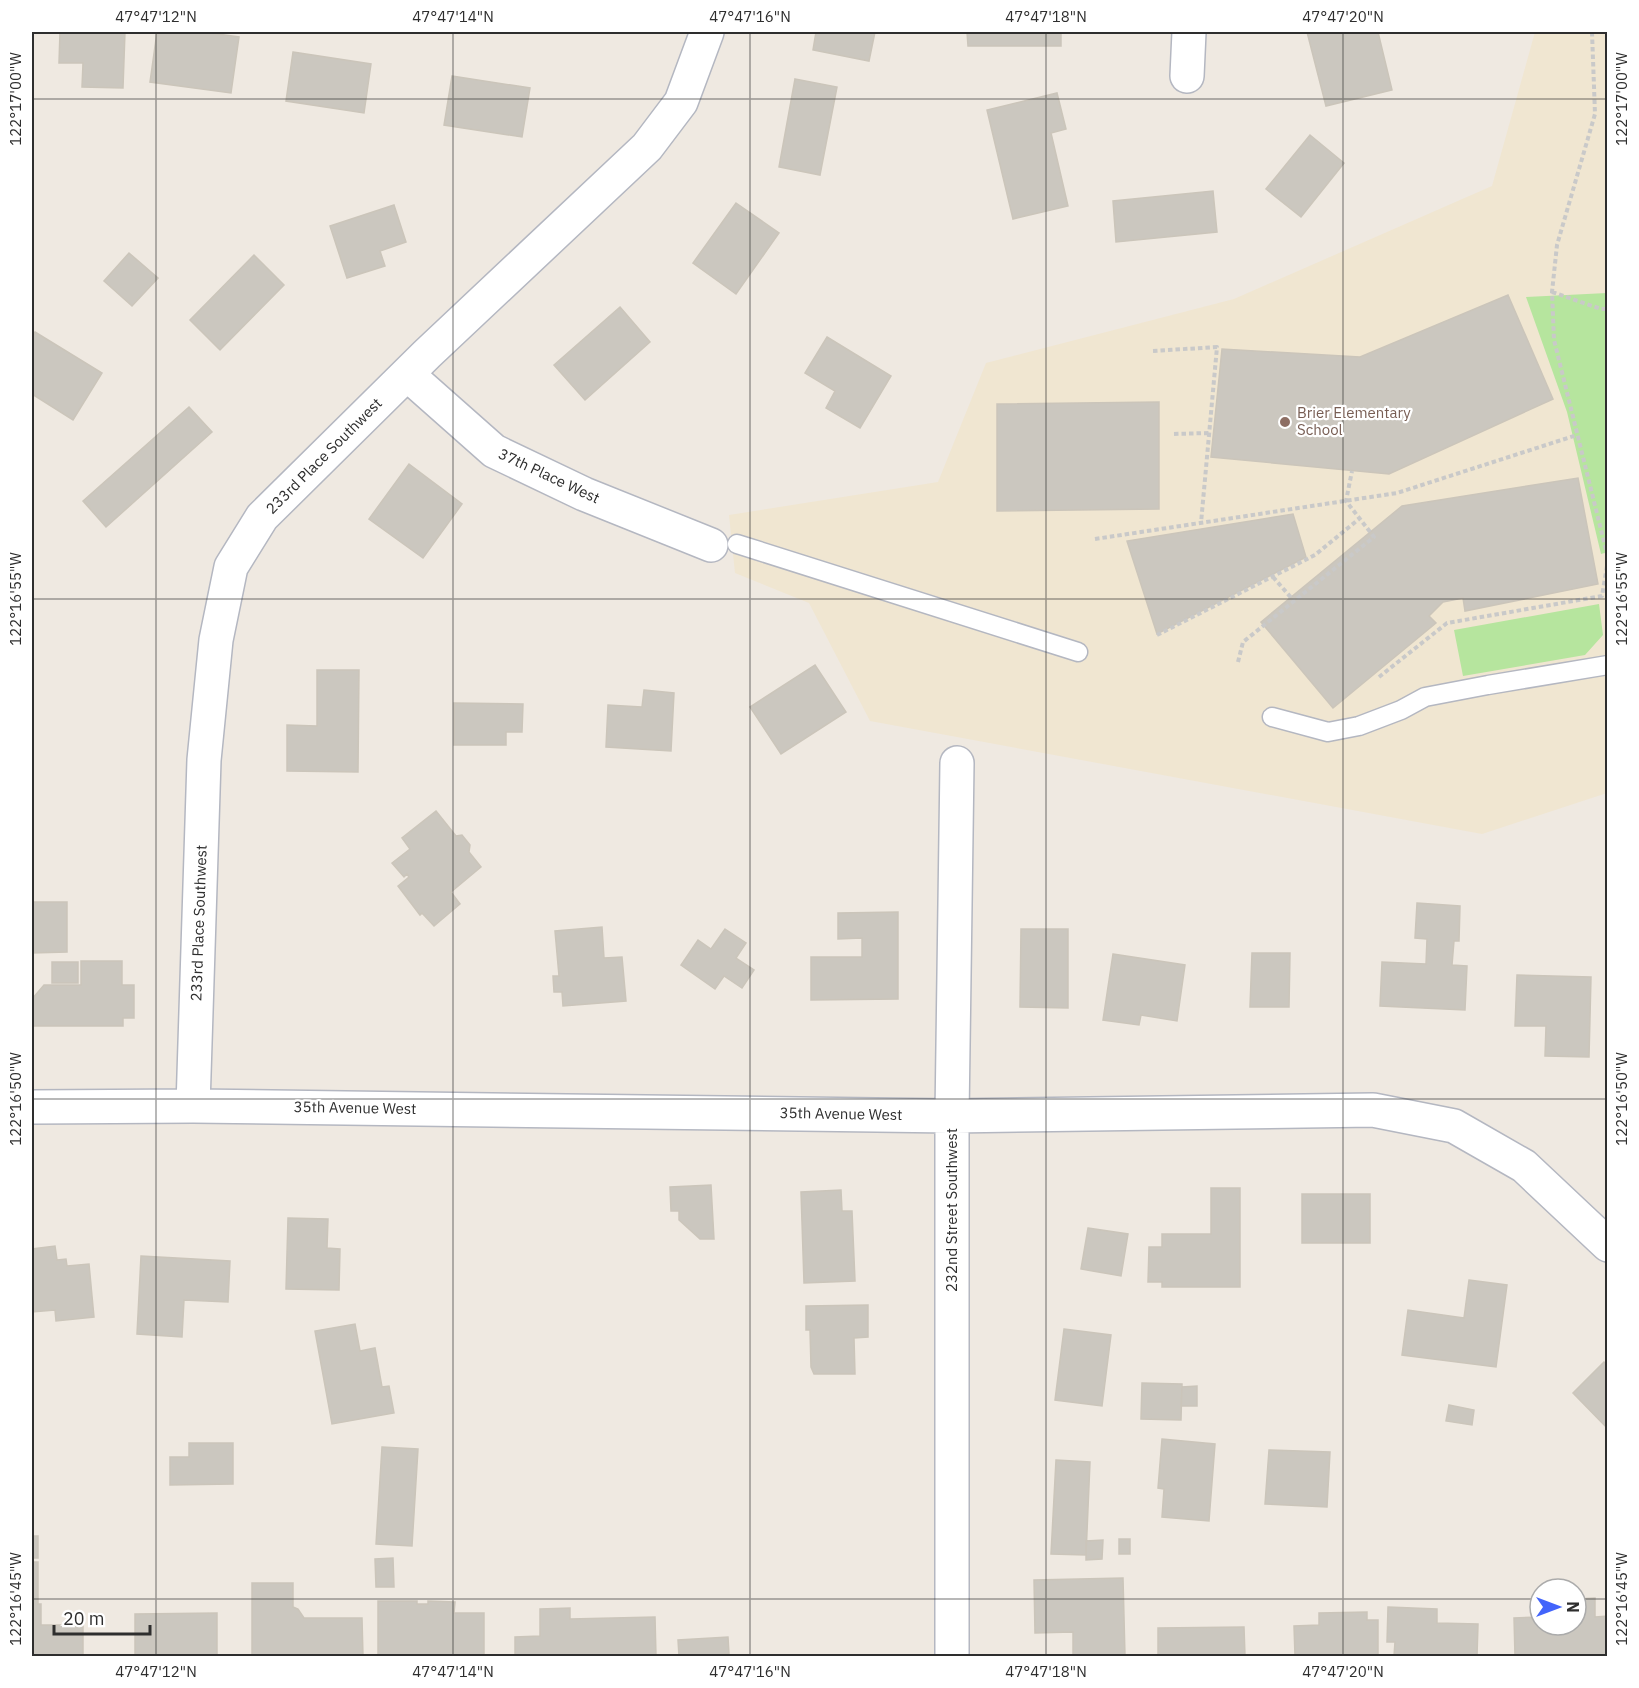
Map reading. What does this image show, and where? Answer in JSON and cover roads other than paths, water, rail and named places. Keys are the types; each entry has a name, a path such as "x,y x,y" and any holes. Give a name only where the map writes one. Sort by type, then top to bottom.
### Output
{"street":[{"name":"233rd Place Southwest","path":"193,1106 204,760 216,640 231,567 262,517 407,374 647,147 681,102 707,32"},
{"path":"1188,76 1190,32"},
{"name":"37th Place West","path":"407,374 494,452 584,494 724,544"},
{"name":"232nd Street Southwest","path":"952,1656 952,1116 957,763"},
{"name":"35th Avenue West","path":"32,1107 193,1106 952,1116 1373,1110 1454,1126 1506,1155 1524,1166 1608,1245"}],"lane":[{"path":"724,544 1078,652"},
{"path":"1272,717 1328,732 1359,726 1401,710 1425,697 1608,665"}],"place":[{"name":"Brier Elementary School","path":"1285,422"}]}
